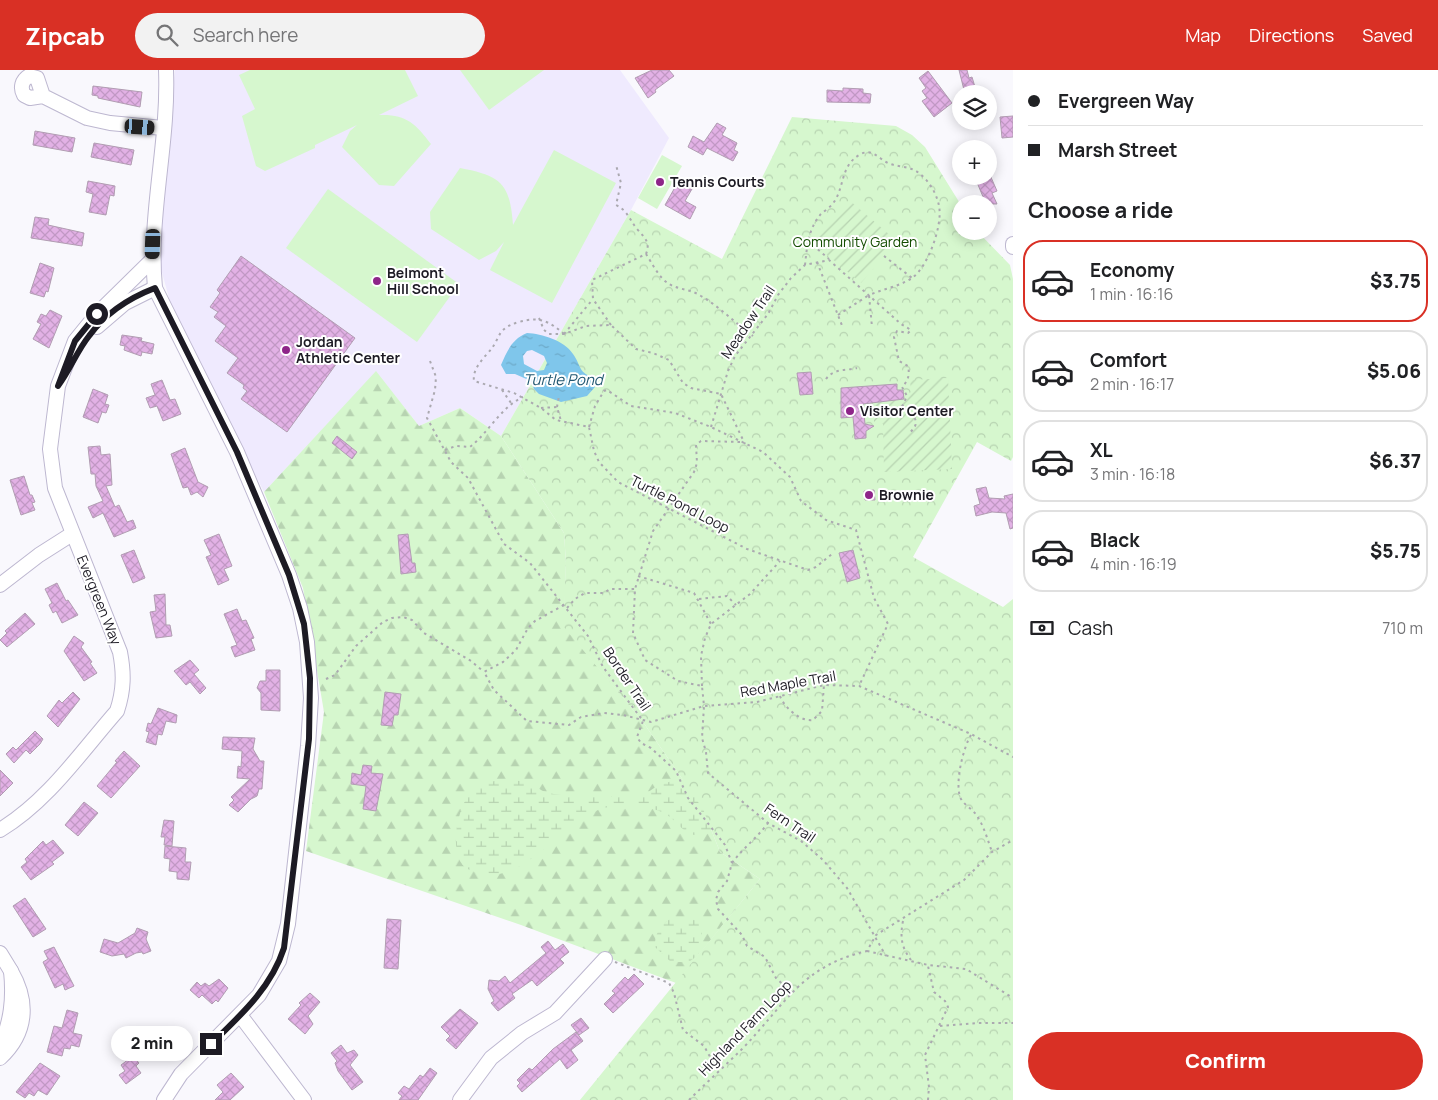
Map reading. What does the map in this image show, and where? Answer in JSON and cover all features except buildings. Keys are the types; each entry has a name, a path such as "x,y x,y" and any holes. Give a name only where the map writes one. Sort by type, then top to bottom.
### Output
{"street":[{"path":"164,1100 181,1074 259,995 279,961 286,938 308,746 311,698 307,642 300,608 289,575 237,452 155,288 152,260 166,70"},
{"path":"43,96 87,118 110,123 163,128"},
{"name":"Evergreen Way","path":"0,830 14,821 48,791 117,710 122,695 124,671 120,652 55,488 50,449 58,386 75,341 97,314 152,260"},
{"name":"Evergreen Way","path":"58,386 70,370 88,336 101,322 134,297 155,288"},
{"path":"0,585 39,555 72,534"},
{"path":"0,953 22,995 24,1014 18,1035 0,1058"},
{"path":"460,1100 491,1058 522,1033 555,1013 605,959"},
{"path":"0,1047 7,1030 12,1006 11,972"},
{"path":"240,1015 304,1100"}],"path":[{"path":"829,260 804,265 810,231 820,215 834,203 850,162 862,153 873,152 886,162 907,166 920,174 936,194 940,207 939,223 927,260 912,278 887,290 869,295 838,315"},
{"path":"616,165 621,184 616,204 630,216 636,228 648,242 646,254 664,280 670,285 688,289 702,296 730,316 752,336"},
{"path":"808,242 901,324 911,330 908,333 897,331 894,337 898,361 908,366 910,372 906,383 902,387 907,396 902,407 915,417 917,423 915,429 909,433"},
{"path":"646,254 638,256 628,264 595,277 591,283 593,299 611,325 636,349 653,352 669,360 683,383 691,388 721,394 746,444"},
{"path":"884,256 912,278"},
{"path":"816,262 843,328"},
{"name":"Meadow Trail","path":"711,427 728,371 735,356 752,336 791,278 804,265"},
{"path":"869,295 872,327"},
{"path":"564,334 593,299"},
{"path":"539,318 544,330 549,334 564,334 586,326 611,325"},
{"path":"564,334 551,323 539,318 509,324 482,359 474,381 524,397 561,421 589,427 604,390 636,407 675,413 711,427 763,452 775,461 790,477 802,501 826,520 856,530 874,598 888,624 858,686"},
{"name":"Border Trail","path":"430,361 436,377 435,390 427,418 451,462 468,478 504,544 530,563 588,636 603,667 642,721 637,737 641,744 651,748 676,771 688,798 725,845 732,863"},
{"path":"826,378 830,373 837,370 858,368"},
{"path":"502,390 511,403"},
{"path":"559,396 557,407 561,421"},
{"path":"445,450 451,447 472,446 506,411 511,403 524,397"},
{"path":"541,408 557,407"},
{"name":"Turtle Pond Loop","path":"589,427 594,451 600,462 618,482 747,549 780,561 808,570 816,568 832,554"},
{"path":"702,686 678,681 645,660 633,633 635,589 653,531 694,472 696,463 695,449 698,442 740,442"},
{"path":"704,706 701,656 705,638 711,624 736,605 780,561"},
{"path":"638,576 671,587 689,590 698,599 711,624"},
{"path":"567,609 575,598 585,593 604,593 610,589 635,589"},
{"path":"698,599 727,596 736,605"},
{"path":"484,672 503,662 516,650 528,628 535,621 564,605"},
{"path":"326,678 334,675 356,646 383,622 392,618 403,617 412,620 424,633 471,661 484,672 494,690 527,721 569,725 581,717 604,713 623,715 642,721"},
{"path":"780,696 782,704 802,718 813,720 822,711 824,685"},
{"name":"Red Maple Trail","path":"642,721 652,722 704,706 757,702 824,685 858,686 971,734 1013,757"},
{"name":"Fern Trail","path":"704,706 702,738 706,752 708,773 768,823 801,841 823,860 847,888 886,956"},
{"path":"971,734 966,743 958,775 959,794 962,801 977,816 992,852"},
{"path":"768,823 732,863 727,881 718,892 716,900 718,909 742,935 747,946 765,958 776,978 790,992"},
{"path":"1013,840 992,852 964,880 904,920 876,936 866,951 928,965 966,969 1013,998"},
{"path":"904,920 901,943 911,960"},
{"name":"Highland Farm Loop","path":"689,1100 743,1048 790,992 831,962 866,951"},
{"path":"605,959 668,983 674,993 683,1030 704,1046 718,1071"},
{"path":"928,965 934,992 947,1004 947,1013 925,1054 929,1087 928,1100"},
{"path":"940,1026 1013,1023"}],"shaded area":[{"name":"Belmont Hill School","path":"175,70 620,70 669,138 631,210 501,436 460,408 419,426 376,372 264,492 174,316 161,269 159,244"}],"green space":[{"path":"250,70 405,70 418,96 379,115 396,116 409,121 420,130 431,144 394,186 379,185 342,147 350,131 357,125 315,145 315,148 265,171 256,166 242,116 255,109 239,75"},
{"path":"460,70 544,70 489,110"},
{"path":"792,117 896,126 912,135 925,147 955,195 952,195 952,240 986,240 1010,265 1013,279 1013,457 1011,461 977,442 913,557 1003,607 1013,599 1013,1100 580,1100 760,879 720,852 703,809 643,722 563,626 566,563 564,533 501,436 631,210 722,259"},
{"path":"554,150 616,183 552,303 490,270 504,242 496,251 479,260 431,229 430,212 460,168 486,175 501,184 509,200 513,225"},
{"name":"Tennis Courts","path":"662,155 682,166 657,209 638,198"},
{"path":"328,189 459,284 417,342 286,248"},
{"name":"Community Garden","path":"849,200 897,241 861,283 813,243"},
{"path":"376,371 419,426 460,408 501,436 564,533 566,563 564,626 643,722 703,809 720,852 760,879 676,983 521,925 306,851 324,712 303,588 264,492"},
{"path":"948,378 952,469 884,472 883,424 874,423 874,401 904,399 911,392 910,380"},
{"path":"691,779 727,818 706,833 693,835 681,828 667,815 652,808 633,805 614,806 605,807 583,818 540,853 509,871 492,875 475,872 467,869 459,859 456,836 461,810 472,792 490,782 499,780 520,781 534,785 548,793 560,795 626,796 645,794 662,784"},
{"path":"671,918 695,920 703,927 698,955 689,962 671,962 655,947 659,931"}],"water":[{"name":"Turtle Pond","path":"527,333 539,335 564,345 573,354 584,373 592,377 595,387 587,396 561,402 539,394 534,389 531,381 515,374 506,374 501,365 505,355 517,339","holes":["532,350 544,356 547,363 544,370 537,371 524,364 523,356 527,351"]}],"place":[{"name":"Tennis Courts","path":"660,182"},
{"name":"Belmont Hill School","path":"377,281"},
{"name":"Jordan Athletic Center","path":"286,350"},
{"name":"Visitor Center","path":"850,411"},
{"name":"Brownie","path":"869,495"}],"route":[{"path":"97,314 75,341 60,376 58,386 70,370 88,336 101,322 134,297 155,288 237,452 289,575 300,608 307,642 311,698 308,746 284,948 274,972 259,995 211,1044"}]}
